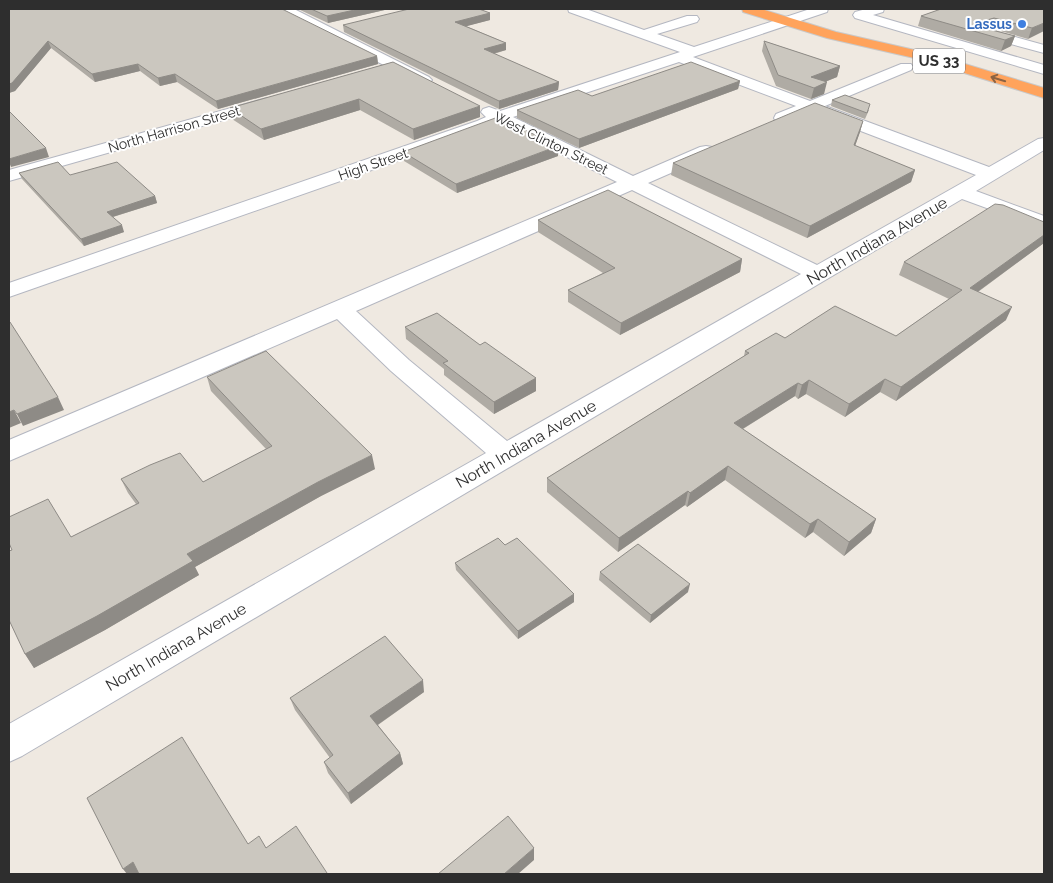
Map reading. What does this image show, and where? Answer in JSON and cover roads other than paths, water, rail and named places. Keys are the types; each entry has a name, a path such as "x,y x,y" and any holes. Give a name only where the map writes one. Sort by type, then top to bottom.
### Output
{"highway":[{"name":"US 33","path":"748,9 832,35 927,57 1044,93"},
{"path":"832,35 915,70"}],"street":[{"path":"285,9 439,87"},
{"path":"574,9 644,34 684,54 810,106 991,174"},
{"path":"588,9 622,20 623,26"},
{"name":"High Street","path":"9,290 483,125 498,116 822,9"},
{"path":"878,9 860,15 1044,70"},
{"path":"644,34 692,19 668,11"},
{"path":"326,30 345,25"},
{"path":"980,31 1044,49"},
{"path":"377,71 396,66"},
{"path":"765,125 810,106 915,70"},
{"name":"North Harrison Street","path":"9,176 282,98"},
{"name":"West Clinton Street","path":"472,104 819,274"},
{"name":"North Indiana Avenue","path":"9,744 1044,144"},
{"path":"9,451 720,145"},
{"path":"961,192 1044,223"},
{"path":"340,308 402,366 507,455"}],"place":[{"name":"Lassus","path":"1022,24"}]}
